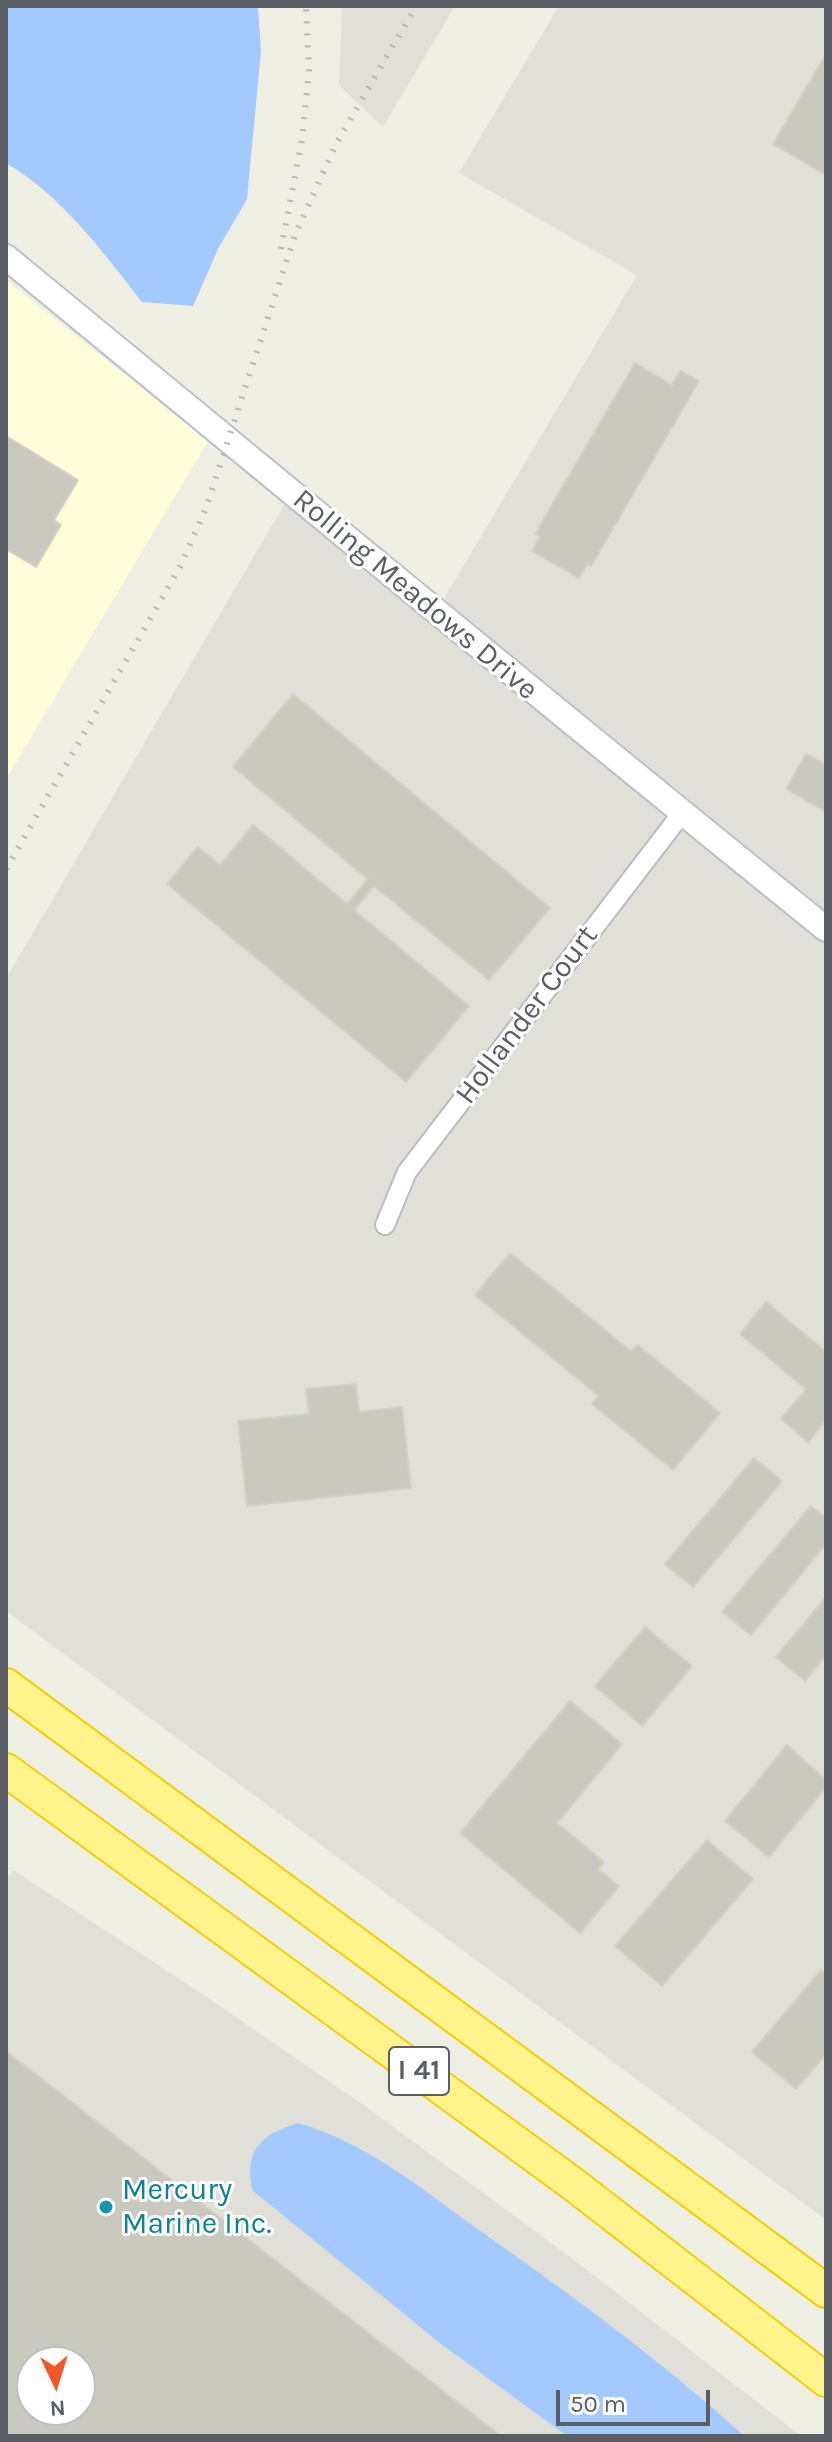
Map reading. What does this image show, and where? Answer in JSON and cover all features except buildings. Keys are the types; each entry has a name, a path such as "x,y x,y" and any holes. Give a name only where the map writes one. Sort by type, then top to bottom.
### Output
{"highway":[{"name":"I 41","path":"6,1685 826,2291"},
{"name":"I 41","path":"6,1770 573,2184 826,2380"}],"main road":[{"name":"Rolling Meadows Drive","path":"6,257 826,929"}],"street":[{"name":"Hollander Court","path":"385,1225 407,1172 682,813"}],"shaded area":[{"path":"342,6 455,6 383,127 339,85"},
{"path":"559,6 826,6 826,2220 6,1611 6,979 291,493 436,612 637,275 459,173"},
{"path":"6,280 208,441 6,779"},
{"path":"13,1870 204,1995 365,2106 577,2262 801,2436 6,2436 6,1880"}],"water":[{"path":"6,6 258,6 261,51 247,199 219,247 193,306 142,302 63,208 6,163"},
{"path":"298,2123 346,2142 412,2182 613,2327 744,2436 567,2436 441,2344 252,2190 251,2164 258,2146 274,2133"}],"railway":[{"path":"281,249 302,140 309,71 306,6"},
{"path":"6,869 181,565 206,508 295,235 336,144 416,6"}],"place":[{"name":"Mercury Marine Inc.","path":"106,2207"}]}
